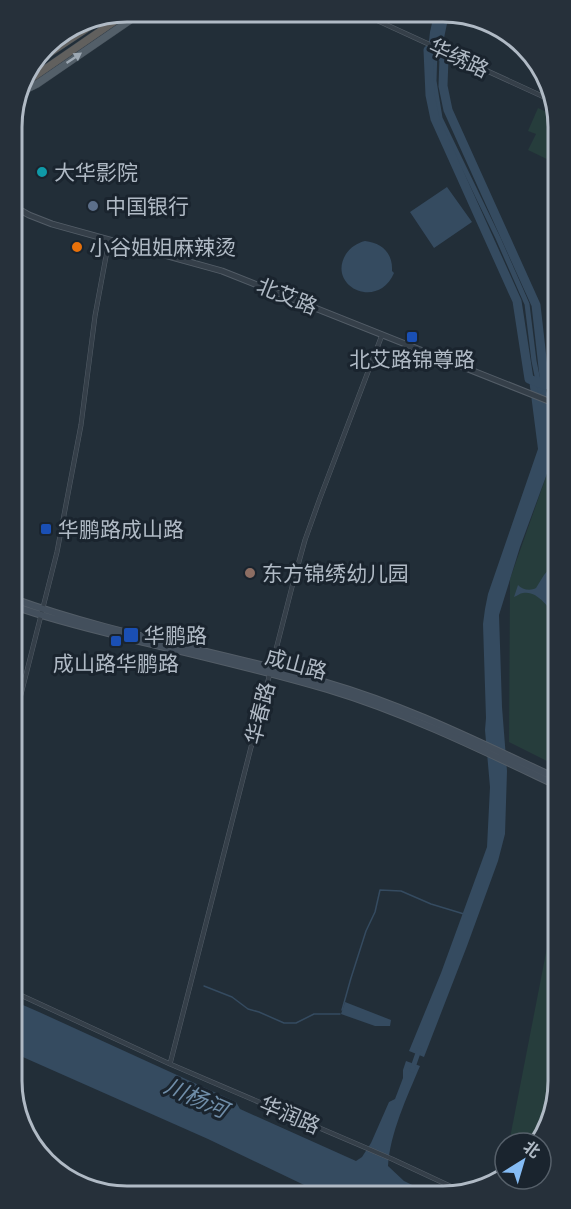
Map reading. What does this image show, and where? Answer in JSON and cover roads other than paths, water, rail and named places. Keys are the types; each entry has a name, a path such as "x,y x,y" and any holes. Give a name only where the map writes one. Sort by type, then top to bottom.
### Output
{"highway":[{"path":"37,75 110,25"}],"main road":[{"path":"31,87 126,23"},
{"name":"成山路","path":"22,603 42,612"},
{"name":"成山路","path":"22,608 119,630 271,671 406,716 548,775"},
{"name":"成山路","path":"508,759 548,781"}],"street":[{"name":"华绣路","path":"381,22 544,97"},
{"name":"北艾路","path":"23,212 52,224 222,271 548,400"},
{"path":"22,689 57,552 79,436 95,316 109,240"},
{"name":"华春路","path":"170,1064 305,540 382,335"},
{"name":"华润路","path":"22,996 170,1064 450,1186"}],"water":[{"path":"432,22 447,23 444,38 444,58 428,50"},
{"path":"447,187 472,222 434,248 410,212"},
{"path":"365,241 377,244 391,259 394,273 387,284 377,291 356,290 343,276 342,266 346,254 357,244"},
{"path":"529,379 545,385 548,398 548,471 520,547 499,615 507,771 505,834 498,861 424,1057 409,1051 441,973 487,847 490,787 485,730 483,624 488,594 538,449"},
{"path":"548,570 548,608 533,594 522,593 514,597 518,585 532,590 536,588"},
{"path":"345,1002 391,1020 390,1026 375,1026 341,1014"},
{"name":"川杨河","path":"22,1005 236,1102 240,1109 356,1161 362,1157 371,1143 389,1102 395,1099 403,1078 406,1061 420,1066 396,1128 388,1166 404,1181 414,1186 306,1186 208,1139 22,1057"}],"waterway":[{"path":"435,48 434,81 440,118 527,304 540,390"},
{"path":"428,50 444,58 443,86 448,110 536,305 545,385 529,379 517,301 435,119 430,95 428,50"},
{"path":"342,1010 366,931 375,912 380,890 401,891 431,904 464,914"},
{"path":"204,986 232,997 248,1009 284,1023 296,1023 314,1014 340,1014"},
{"path":"412,1070 419,1050"}],"place":[{"name":"大华影院","path":"42,172"},
{"name":"中国银行","path":"93,206"},
{"name":"小谷姐姐麻辣烫","path":"77,247"},
{"name":"北艾路锦尊路","path":"412,337"},
{"name":"华鹏路成山路","path":"46,529"},
{"name":"东方锦绣幼儿园","path":"250,573"},
{"name":"华鹏路","path":"131,635"},
{"name":"成山路华鹏路","path":"116,641"}]}
